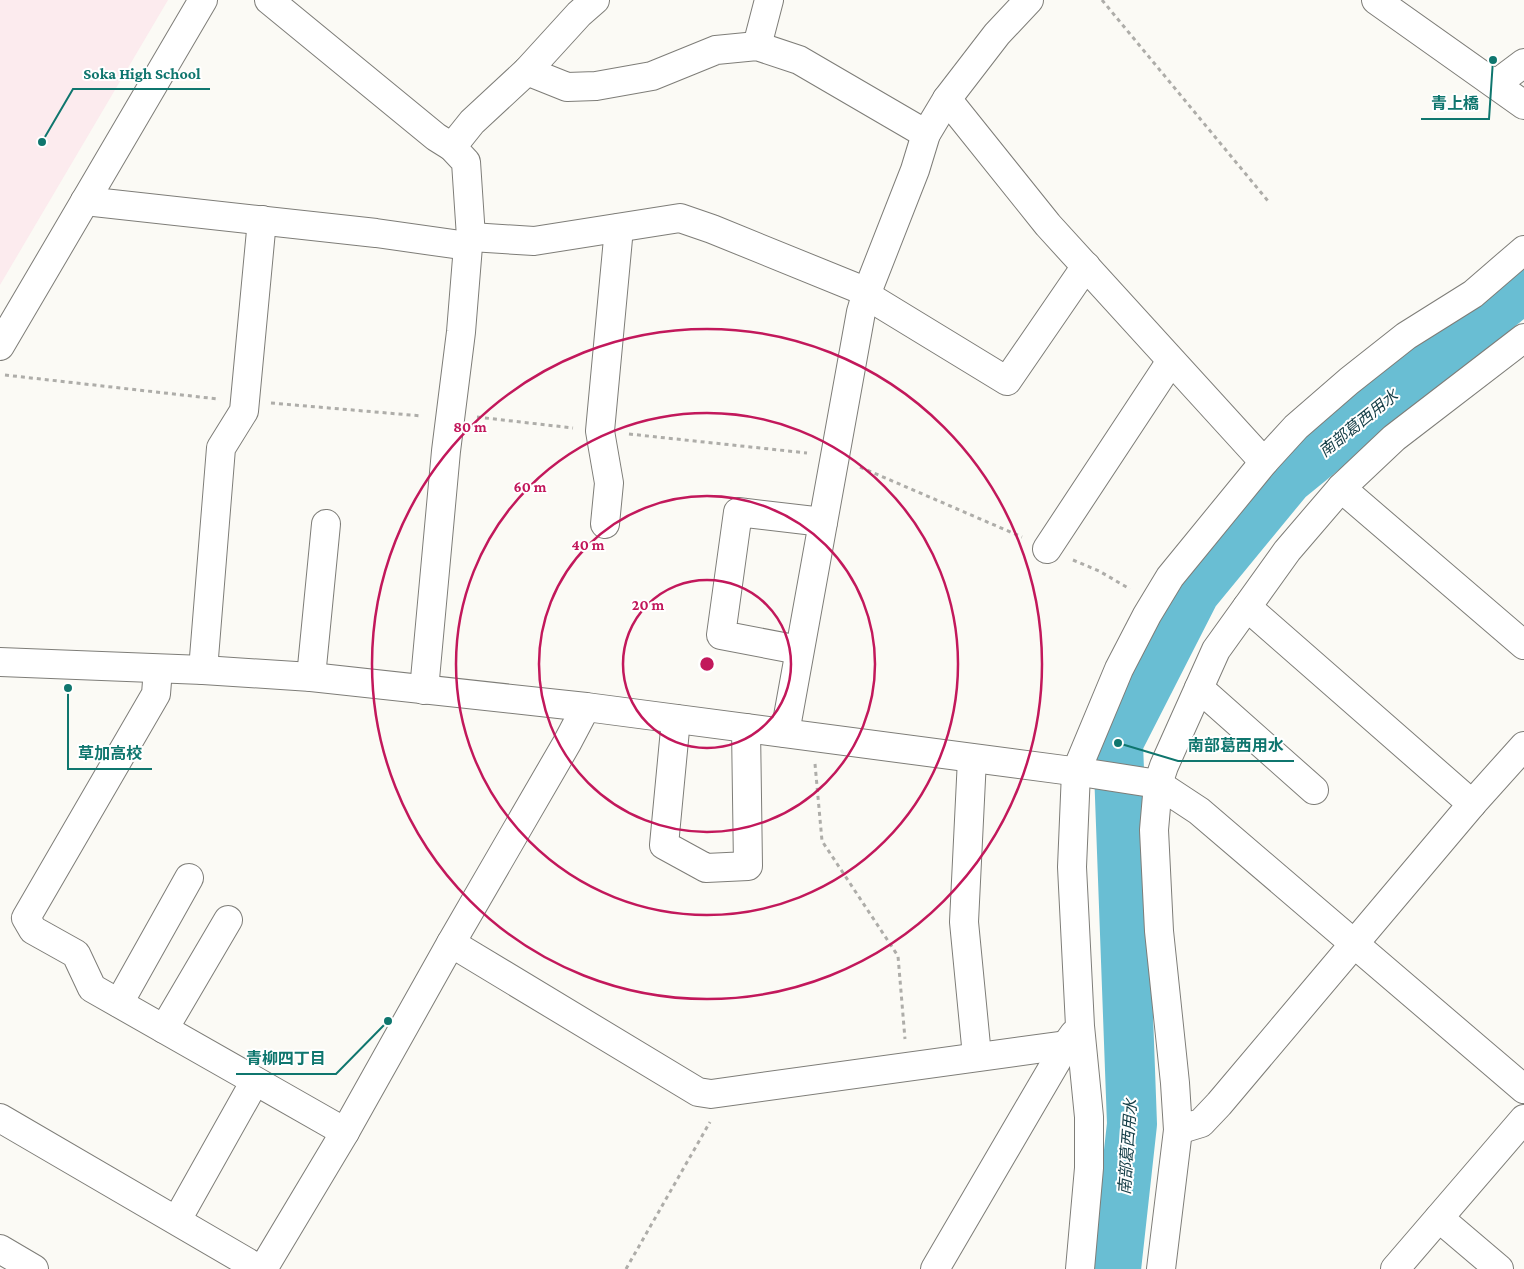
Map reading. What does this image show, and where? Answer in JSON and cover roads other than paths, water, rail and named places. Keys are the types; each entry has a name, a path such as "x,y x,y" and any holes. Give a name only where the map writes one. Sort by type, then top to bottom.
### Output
{"street":[{"path":"0,346 203,0"},
{"path":"269,0 436,137 452,147 466,162 469,242 461,332 446,451 424,690"},
{"path":"757,46 769,0"},
{"path":"785,733 857,332 867,293 915,170 926,134 947,100 997,34 1029,0"},
{"path":"1376,0 1524,105"},
{"path":"452,147 472,122 527,71 581,5"},
{"path":"527,71 567,87 596,86 652,76 716,50 757,46 799,60 926,134"},
{"path":"1496,84 1524,63"},
{"path":"947,100 1048,225 1264,462"},
{"path":"85,201 469,242 534,241 680,218 712,229 867,293 1007,381 1086,266"},
{"path":"203,670 221,448 244,411 262,220"},
{"path":"605,524 609,483 600,431 619,228"},
{"path":"1080,1269 1089,1168 1089,1116 1073,1035 1072,868 1082,772 1119,669 1146,615 1170,578 1264,462 1296,427 1406,336 1473,294 1524,250"},
{"path":"1161,1269 1178,1130 1176,1083 1159,931 1150,782 1172,746 1216,650 1286,551 1341,488 1394,438 1524,338"},
{"path":"1047,549 1172,361"},
{"path":"1341,488 1524,645"},
{"path":"799,650 721,635 738,512 823,522"},
{"path":"311,678 326,524"},
{"path":"1247,607 1472,804"},
{"path":"0,662 203,670 311,678 586,707 1150,782 1199,811 1356,943 1524,1089"},
{"path":"158,669 156,694 26,918 33,930 76,954 92,988 345,1132"},
{"path":"1199,688 1314,790"},
{"path":"0,1118 261,1269 345,1132 586,707"},
{"path":"676,719 664,845 706,868 748,866 746,728"},
{"path":"1178,1130 1201,1123 1219,1104 1472,804 1524,746"},
{"path":"972,759 964,922 977,1056"},
{"path":"119,1003 189,878"},
{"path":"164,1028 228,920"},
{"path":"451,943 698,1092 711,1094 977,1056 1073,1035"},
{"path":"935,1269 1073,1035"},
{"path":"177,1220 255,1081"},
{"path":"1395,1269 1524,1119"},
{"path":"1439,1218 1499,1269"},
{"path":"0,1249 34,1269"}],"waterway":[{"name":"南部葛西用水","path":"1116,1269 1132,1124 1118,743 1195,592 1288,479 1514,295 1524,289"}],"place":[{"name":"青上橋","path":"1493,60"},
{"name":"Soka High School","path":"42,142"},
{"name":"草加高校","path":"68,688"},
{"name":"南部葛西用水","path":"1118,743"},
{"name":"青柳四丁目","path":"388,1021"}]}
